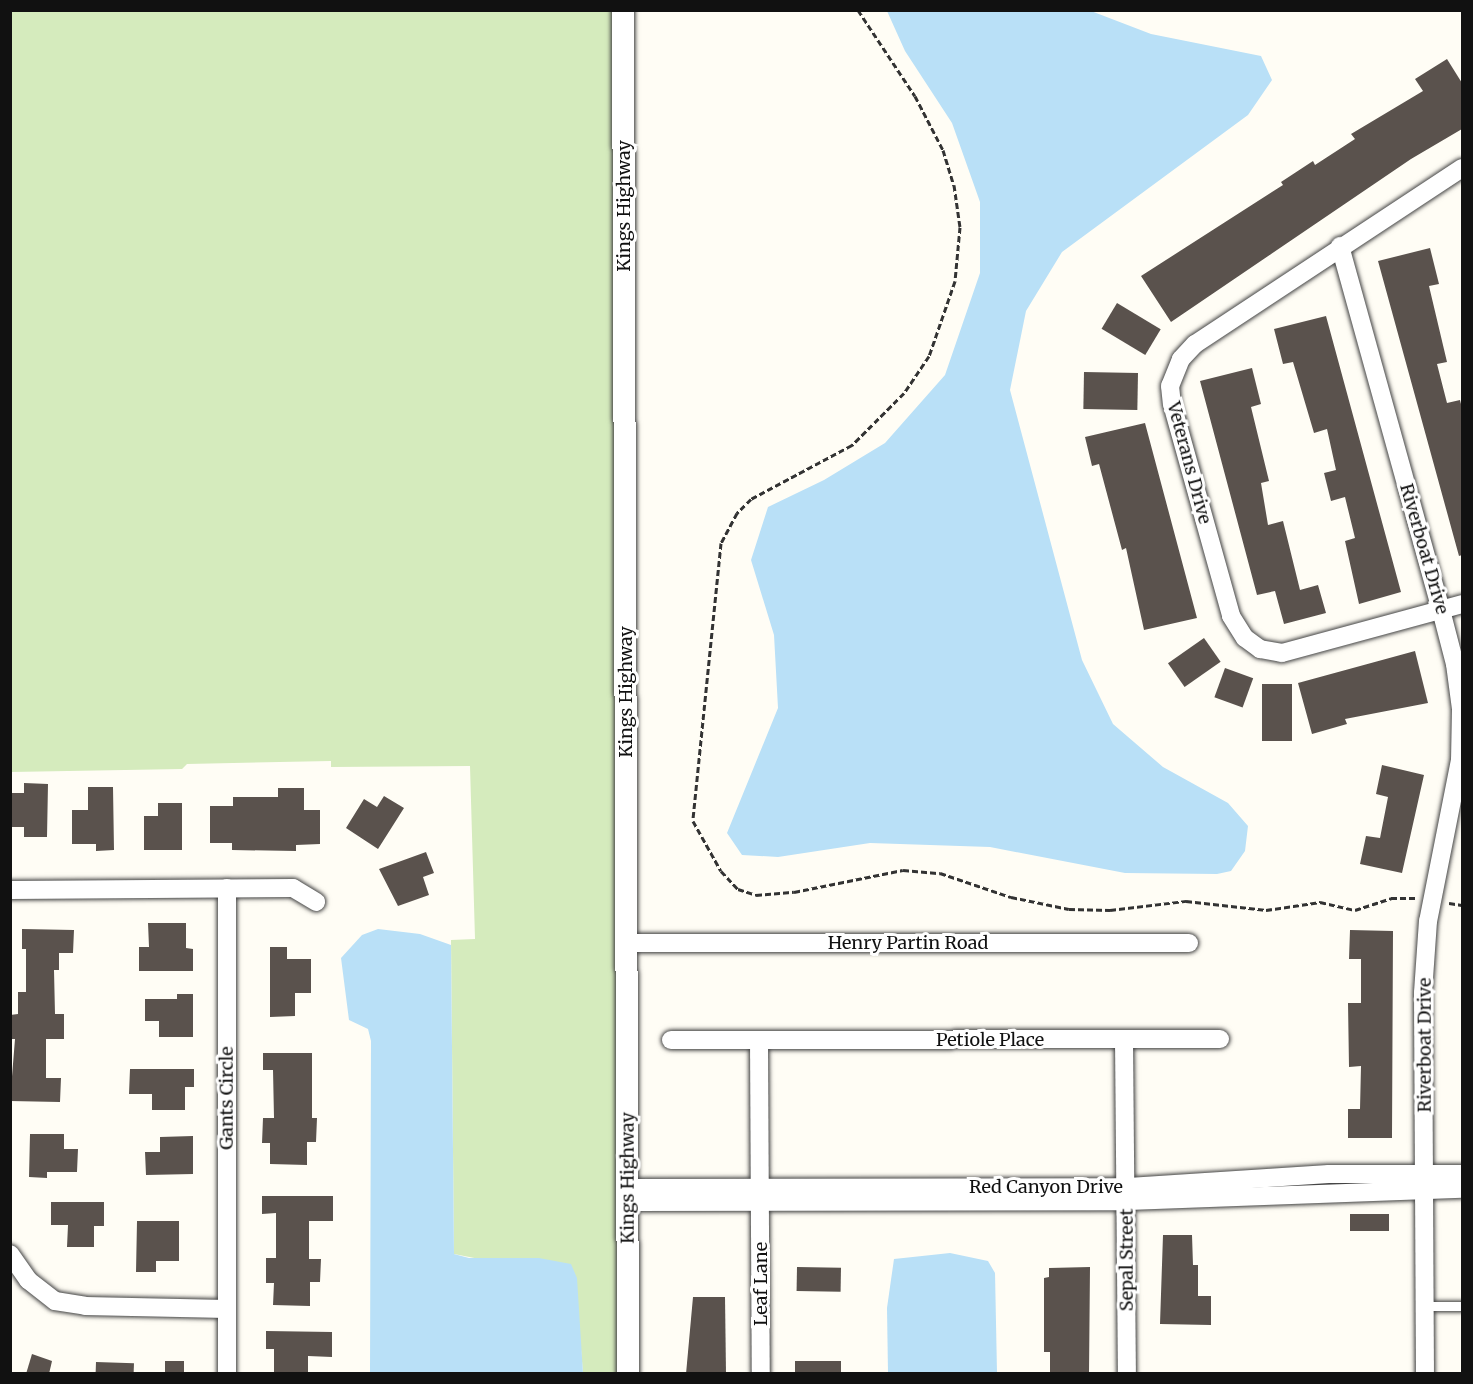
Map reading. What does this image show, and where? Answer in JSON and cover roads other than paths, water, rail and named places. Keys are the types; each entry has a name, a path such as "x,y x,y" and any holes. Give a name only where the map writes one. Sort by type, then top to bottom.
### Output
{"street":[{"name":"Kings Highway","path":"623,10 627,1374"},
{"name":"Veterans Drive","path":"1462,168 1340,246 1195,345 1181,359 1170,386 1175,416 1231,616 1245,638 1260,649 1282,653 1462,604"},
{"name":"Riverboat Drive","path":"1340,246 1441,610 1455,664 1461,708 1458,805 1428,921 1423,993 1425,1374"},
{"name":"Gants Circle","path":"227,888 227,1374"},
{"path":"10,890 292,888 316,902"},
{"name":"Henry Partin Road","path":"627,943 1189,943"},
{"name":"Sepal Street","path":"1124,1039 1127,1374"},
{"name":"Petiole Place","path":"671,1040 1220,1039"},
{"path":"759,1040 761,1194"},
{"name":"Red Canyon Drive","path":"628,1195 1127,1194 1329,1174 1425,1180 1462,1188"},
{"name":"Red Canyon Drive","path":"1425,1180 1462,1174"},
{"name":"Leaf Lane","path":"761,1194 761,1374"},
{"path":"10,1254 28,1280 55,1301 85,1306 227,1309"}],"lane":[{"path":"1425,1306 1462,1306"}],"water":[{"path":"887,11 1091,11 1151,34 1261,56 1272,80 1248,115 1062,252 1026,311 1010,390 1082,660 1113,724 1163,767 1228,803 1248,826 1245,851 1231,871 1217,874 1125,873 990,847 870,843 778,857 742,855 727,833 778,708 774,635 751,560 768,507 824,480 885,443 945,375 980,273 980,202 952,123 905,51"},
{"path":"378,929 420,934 451,945 454,1254 469,1258 539,1258 571,1264 577,1278 583,1373 370,1373 371,1041 368,1029 349,1020 341,958 362,935"},
{"path":"950,1253 988,1261 995,1273 997,1373 888,1373 887,1308 894,1259"}]}
